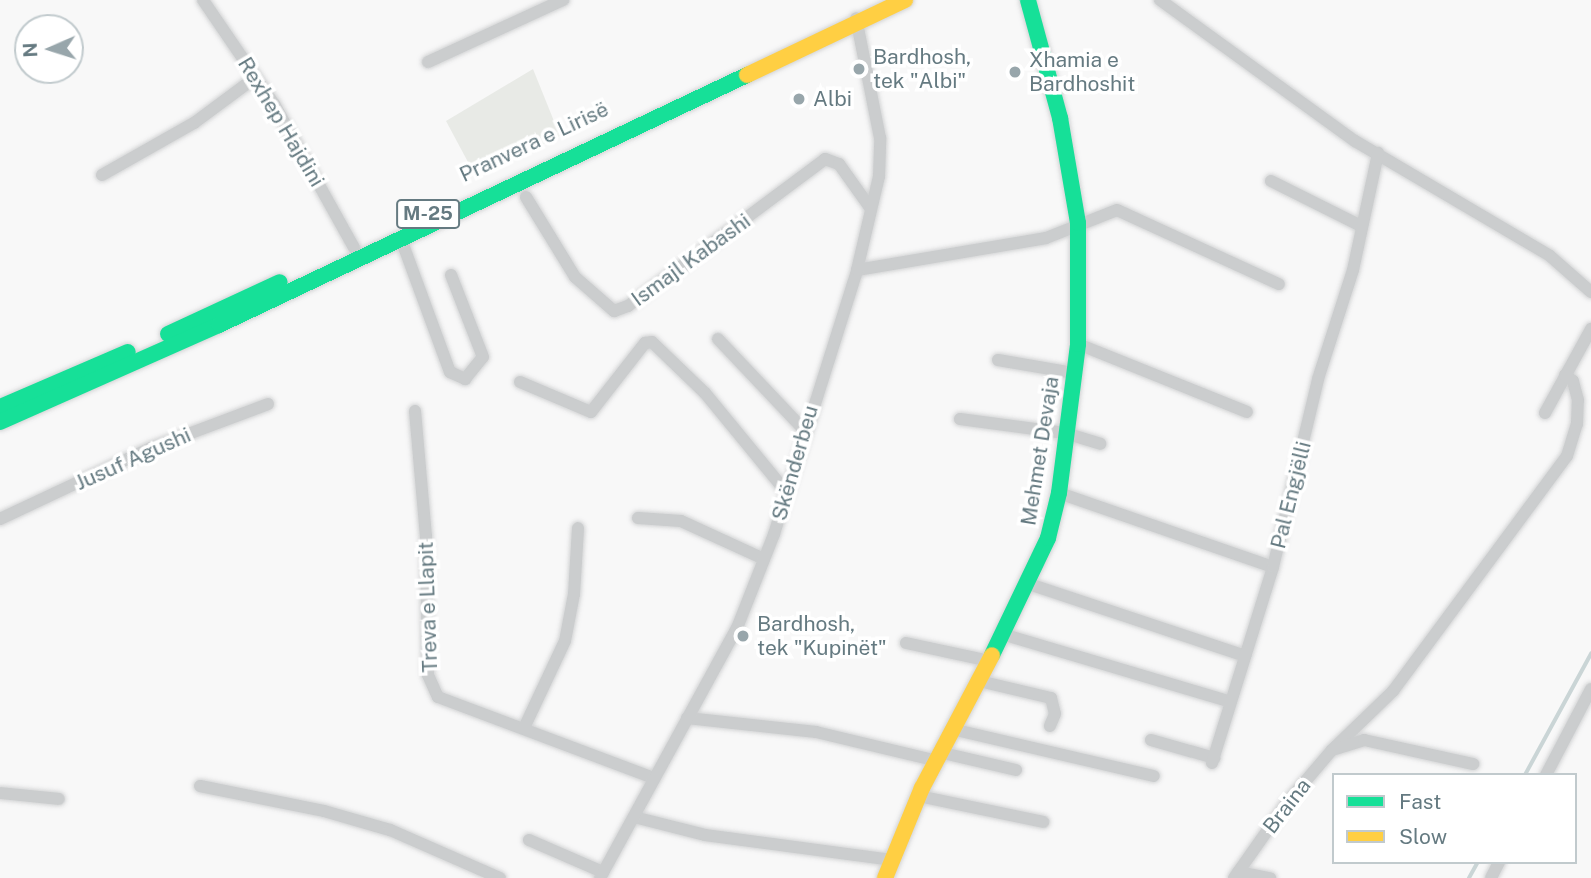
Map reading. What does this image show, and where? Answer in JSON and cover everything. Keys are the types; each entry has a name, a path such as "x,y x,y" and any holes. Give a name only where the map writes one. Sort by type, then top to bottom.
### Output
{"main road":[{"name":"Pranvera e Lirisë","path":"0,422 401,239 857,21 893,0"},
{"name":"Pranvera e Lirisë","path":"0,407 905,0"},
{"name":"Mehmet Devaja","path":"885,878 919,796 956,730 1029,584 1048,538 1059,493 1079,344 1078,223 1060,118 1028,0"}],"street":[{"name":"Rexhep Hajdini","path":"203,0 256,77 354,248"},
{"path":"428,62 563,0"},
{"path":"1160,0 1285,92 1378,153 1550,256 1591,292"},
{"name":"Skënderbeu","path":"601,875 737,628 787,494 804,430 857,270 879,176 880,138 857,21"},
{"path":"102,176 194,123 256,77"},
{"name":"Pal Engjëlli","path":"1151,740 1213,760 1273,567 1378,153"},
{"name":"Ismajl Kabashi","path":"526,197 575,276 614,310 628,306 825,159 839,164 871,209"},
{"path":"1271,181 1361,226"},
{"path":"857,270 1046,238 1078,223 1117,210 1279,284"},
{"path":"401,239 450,372 465,379 483,356 451,275"},
{"path":"1545,413 1591,329"},
{"path":"718,339 804,430"},
{"path":"520,382 591,412 645,343 659,345 705,393 787,494"},
{"path":"1079,344 1247,412"},
{"path":"998,360 1073,373"},
{"name":"Braina","path":"1236,875 1286,804 1332,750 1393,691 1567,456 1577,424 1578,400 1573,381 1566,375"},
{"name":"Jusuf Agushi","path":"0,519 150,448 268,404"},
{"name":"Treva e Llapit","path":"415,411 426,537 428,675 438,697 653,778"},
{"path":"960,419 1065,433 1100,444"},
{"path":"1059,493 1273,567"},
{"path":"638,518 681,521 764,559"},
{"path":"524,728 546,690 565,641 575,594 578,528"},
{"path":"1029,584 1245,656"},
{"path":"1002,634 1225,700"},
{"path":"906,643 989,661"},
{"path":"979,681 1051,698 1055,714 1050,726"},
{"path":"1547,773 1591,689"},
{"path":"687,718 816,733 1016,770"},
{"path":"956,730 1154,776"},
{"path":"1332,750 1364,740 1472,764"},
{"path":"200,786 324,811 377,826 499,878"},
{"path":"0,793 59,799"},
{"path":"919,796 1043,822"},
{"path":"634,817 705,835 893,860"},
{"path":"529,840 601,875"},
{"path":"1236,875 1270,878"}],"shaded area":[{"path":"533,69 560,136 476,177 446,121"}],"waterway":[{"path":"1526,773 1591,654"},
{"path":"1469,878 1477,864"}],"traffic: fast":[{"path":"992,655 1048,538 1059,493 1078,344 1078,223 1060,118 1028,0"},
{"path":"0,422 219,325 747,75"},
{"path":"168,334 280,282"},
{"path":"0,407 128,352"}],"traffic: slow":[{"path":"747,75 905,0"},
{"path":"885,878 922,788 992,655"}],"place":[{"name":"Bardhosh, tek \"Albi\"","path":"859,69"},
{"name":"Xhamia e Bardhoshit","path":"1015,72"},
{"name":"Albi","path":"799,99"},
{"name":"Bardhosh, tek \"Kupinët\"","path":"743,636"}]}
